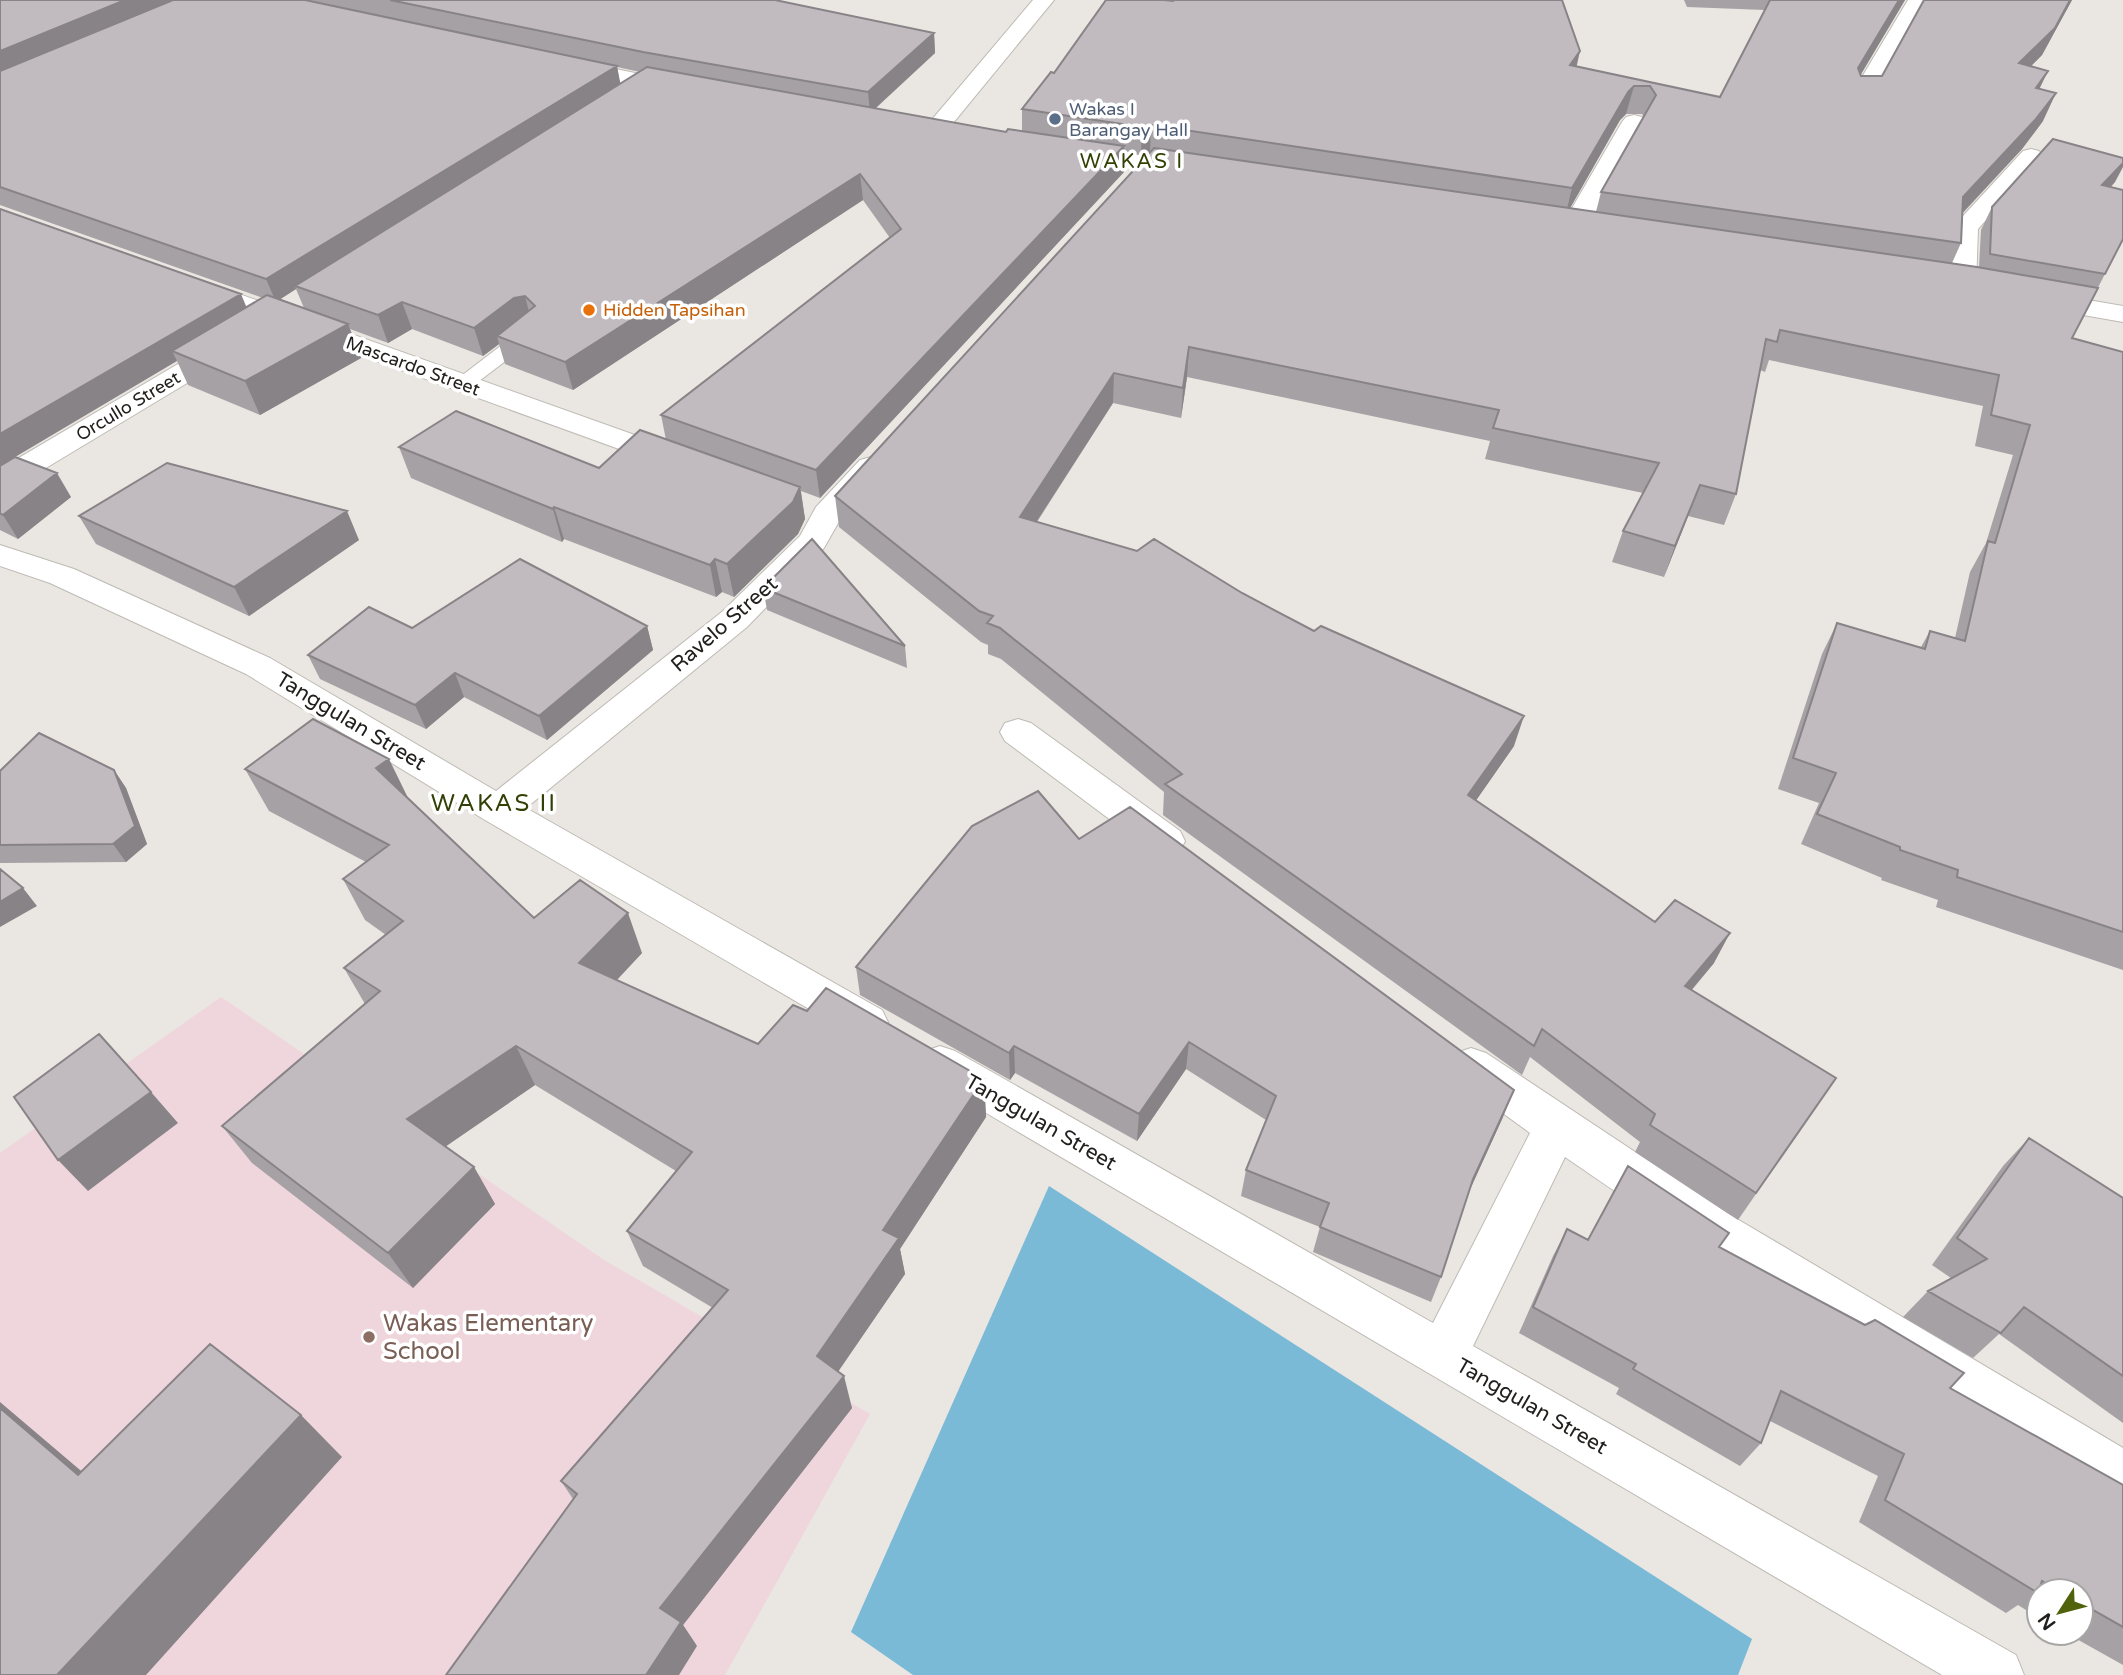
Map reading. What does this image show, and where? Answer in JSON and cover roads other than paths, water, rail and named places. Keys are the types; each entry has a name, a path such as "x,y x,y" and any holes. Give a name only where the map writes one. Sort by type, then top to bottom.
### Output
{"street":[{"path":"932,134 1044,0"},
{"path":"1861,97 1917,0"},
{"path":"539,60 701,93"},
{"path":"612,105 647,83"},
{"path":"1574,227 1633,122"},
{"path":"905,129 959,138"},
{"path":"1054,150 1140,173 1218,174"},
{"path":"1963,286 1965,228 2031,156"},
{"path":"1547,223 1601,231"},
{"name":"Mascardo Street","path":"177,279 269,321 463,384 697,468"},
{"path":"1936,282 1990,290"},
{"path":"2016,295 2123,314"},
{"name":"Orcullo Street","path":"0,482 269,321"},
{"name":"Ravelo Street","path":"498,810 735,619 813,541 814,510 891,444"},
{"name":"Tanggulan Street","path":"0,555 62,576 258,666 498,810 1996,1675"},
{"path":"1018,732 1202,867"},
{"path":"1434,1038 1556,1128 1728,1243 2123,1477"},
{"path":"1443,1354 1556,1128"}],"lane":[{"path":"463,384 531,332"}],"water":[{"path":"1049,1186 1752,1639 1738,1675 913,1675 851,1632"}],"place":[{"name":"Wakas I Barangay Hall","path":"1055,119"},
{"name":"Hidden Tapsihan","path":"589,310"},
{"name":"Wakas Elementary School","path":"369,1337"}],"district":[{"name":"WAKAS I","path":"1132,161"},
{"name":"WAKAS II","path":"494,803"}]}
